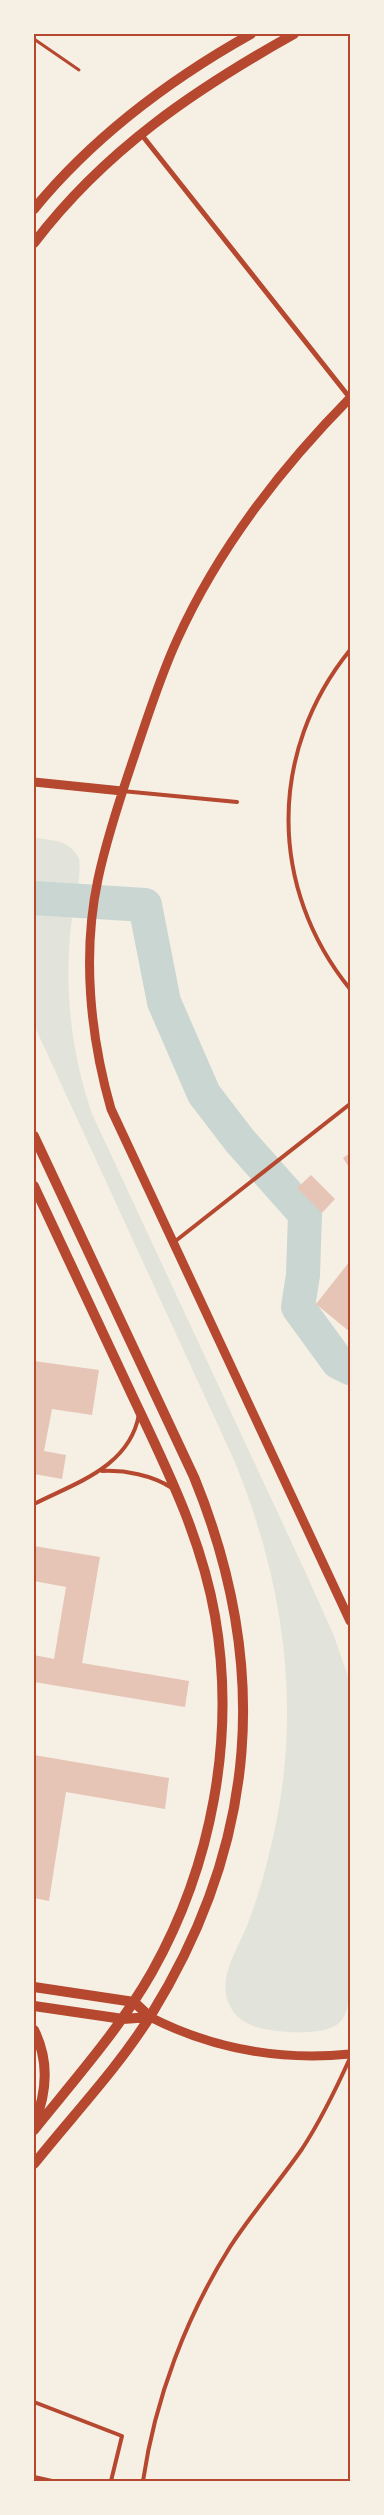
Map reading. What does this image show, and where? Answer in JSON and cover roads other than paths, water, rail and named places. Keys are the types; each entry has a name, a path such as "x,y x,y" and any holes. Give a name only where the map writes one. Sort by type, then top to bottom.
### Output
{"main road":[{"path":"34,209 84,155 126,118 200,64 251,34"},
{"path":"34,243 76,193 140,133 211,82 294,34"},
{"path":"34,1136 194,1477 210,1517 222,1554 237,1621 243,1701 242,1744 234,1812 206,1909 170,1982 150,2017 128,2048 34,2164"},
{"path":"34,1186 178,1493 196,1542 215,1616 222,1701 221,1743 213,1808 187,1901 168,1942 134,2002 34,2130"},
{"path":"34,1987 134,2002 150,2017"},
{"path":"34,2006 122,2019 150,2017"},
{"path":"34,2030 44,2054 45,2069 41,2103 34,2124"}],"street":[{"path":"140,133 350,398 310,440 248,516 200,593 160,680 122,791 98,880 93,918 92,1003 100,1072 111,1109 322,1557 350,1621"},
{"path":"34,782 122,791"},
{"path":"150,2017 208,2041 261,2053 311,2057 350,2056"}],"lane":[{"path":"350,650 327,681 305,727 293,770 288,820 292,866 304,909 320,945 350,989"},
{"path":"122,791 237,802"},
{"path":"173,1243 350,1104"},
{"path":"34,1504 100,1471 115,1459 128,1444 136,1427 139,1410"},
{"path":"100,1471 122,1472 150,1478 160,1481 178,1493"},
{"path":"143,2481 152,2434 164,2392 181,2344 199,2302 241,2231 309,2137 350,2056"},
{"path":"34,2402 122,2436 111,2481"},
{"path":"34,2477 52,2481"}],"waterway":[{"path":"34,898 145,905 164,1002 204,1094 240,1141 305,1214 303,1275 298,1307 338,1362 350,1368"}]}
